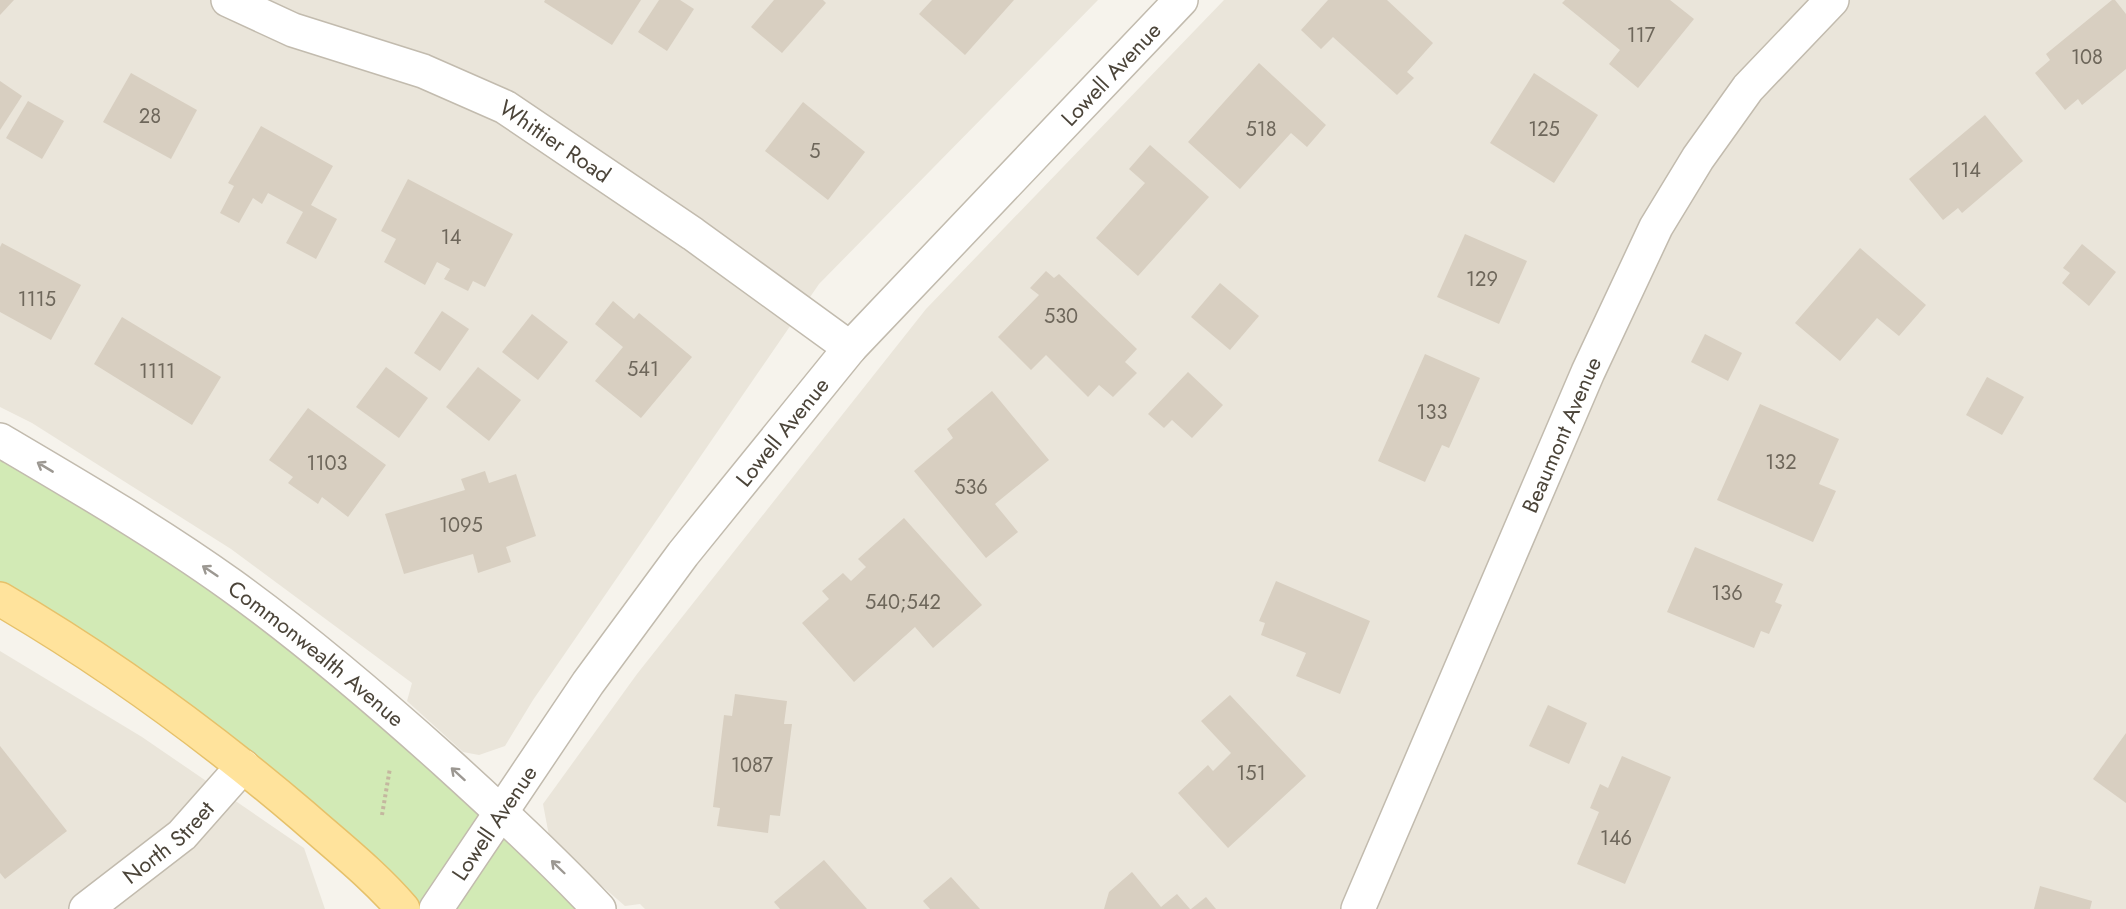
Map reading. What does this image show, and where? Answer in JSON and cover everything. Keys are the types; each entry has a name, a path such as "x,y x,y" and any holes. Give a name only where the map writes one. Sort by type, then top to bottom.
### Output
{"main road":[{"path":"0,599 116,672 243,766 341,849 403,909"}],"street":[{"name":"Whittier Road","path":"228,0 293,30 423,71 505,107 693,234 849,348"},
{"name":"Lowell Avenue","path":"436,909 588,683 683,554 849,348 1181,0"},
{"name":"Beaumont Avenue","path":"1358,909 1584,383 1656,227 1698,158 1748,88 1832,0"},
{"name":"Commonwealth Avenue","path":"0,440 152,533 229,584 294,632 366,690 502,813 599,909"},
{"name":"North Street","path":"86,909 182,835 243,766"}],"path":[{"path":"382,815 387,778 393,759"}],"shaded area":[{"path":"0,0 1098,0 819,284 533,700 505,746 479,755 463,752 407,701 412,683 231,549 32,423 0,407"},
{"path":"1224,0 2126,0 2126,909 645,909 640,904 625,906 550,841 543,804 637,674 926,309"},
{"path":"0,651 142,737 304,848 325,909 0,909"}],"green space":[{"path":"0,440 152,533 599,909 403,909 0,599"}],"building":[{"path":"0,0 14,0 0,15"},
{"path":"545,0 641,0 612,45 544,2"},
{"path":"659,0 680,0 694,9 667,51 638,32"},
{"path":"774,0 823,0 826,3 782,53 751,27"},
{"path":"932,0 1014,0 965,55 919,14"},
{"path":"1328,0 1387,0 1433,43 1407,72 1414,78 1397,95 1333,37 1321,49 1301,30"},
{"path":"1565,0 1670,0 1694,19 1638,88 1609,64 1620,50 1562,3"},
{"path":"2112,0 2115,0 2126,14 2126,69 2082,105 2078,99 2065,110 2035,73 2050,60 2046,54"},
{"path":"1259,63 1326,125 1307,147 1291,133 1240,189 1188,142"},
{"path":"131,73 197,110 171,159 103,122"},
{"path":"1534,73 1598,115 1554,183 1490,143"},
{"path":"0,81 22,96 0,130"},
{"path":"28,101 64,121 42,159 6,138"},
{"path":"803,102 865,152 828,200 765,151"},
{"path":"1985,115 2023,161 1962,213 1958,208 1943,220 1909,179"},
{"path":"261,126 333,166 311,205 337,219 316,259 286,243 303,212 268,193 262,204 253,198 239,223 220,213 234,186 228,183"},
{"path":"1150,145 1209,197 1138,276 1096,238 1145,183 1129,169"},
{"path":"408,179 513,234 485,287 473,281 468,291 444,279 450,269 437,262 425,285 384,262 396,239 381,231"},
{"path":"1465,234 1527,261 1499,324 1437,297"},
{"path":"2,243 81,285 51,340 0,312 0,247"},
{"path":"2082,244 2116,272 2089,306 2062,283 2070,273 2063,268"},
{"path":"1860,248 1926,305 1899,336 1877,318 1840,361 1795,323"},
{"path":"1046,271 1054,278 1059,274 1137,349 1125,362 1137,373 1113,397 1099,385 1088,397 1046,355 1031,370 998,337 1039,295 1030,288"},
{"path":"1220,283 1259,316 1230,350 1191,317"},
{"path":"613,301 634,319 639,313 692,357 641,418 595,381 623,347 595,324"},
{"path":"442,311 469,329 440,371 414,353"},
{"path":"532,314 568,342 538,380 502,352"},
{"path":"122,317 221,377 192,425 94,364"},
{"path":"1705,334 1742,353 1728,381 1691,362"},
{"path":"1425,354 1480,378 1449,448 1442,445 1425,482 1378,461"},
{"path":"386,367 428,398 399,438 356,407"},
{"path":"478,367 521,400 489,441 446,407"},
{"path":"1188,372 1223,405 1192,438 1172,420 1164,428 1148,414"},
{"path":"1987,377 2024,397 2002,435 1966,415"},
{"path":"992,391 1049,460 995,504 1018,532 986,558 914,471 953,438 947,429"},
{"path":"1760,404 1839,439 1819,484 1836,491 1813,542 1717,500"},
{"path":"308,408 386,465 348,517 322,497 318,504 288,483 293,477 269,460"},
{"path":"485,471 489,483 516,474 536,536 506,547 511,562 478,573 473,554 404,574 385,514 465,490 461,479"},
{"path":"904,518 982,605 933,648 915,627 854,682 802,623 829,599 822,591 843,573 851,581 866,567 858,559"},
{"path":"1695,547 1783,584 1775,602 1782,605 1769,634 1761,631 1754,648 1667,612"},
{"path":"1276,581 1370,621 1340,694 1296,676 1306,653 1261,635 1265,623 1259,621"},
{"path":"735,694 787,701 784,724 792,724 780,816 770,815 768,833 717,826 720,808 713,807 724,715 732,716"},
{"path":"1230,695 1306,776 1228,848 1178,793 1208,765 1213,771 1231,753 1201,721"},
{"path":"1548,705 1587,723 1569,764 1529,746"},
{"path":"2126,733 2126,803 2093,779"},
{"path":"0,746 67,831 5,879 0,873"},
{"path":"1622,756 1671,777 1625,884 1577,864 1599,812 1590,808 1600,784 1608,788"},
{"path":"824,860 867,909 780,909 774,902"},
{"path":"1132,872 1161,907 1177,894 1190,909 1104,909 1109,892"},
{"path":"951,877 980,909 930,909 923,901"},
{"path":"2040,886 2092,901 2090,909 2034,909"},
{"path":"1206,897 1216,909 1191,909"}]}
